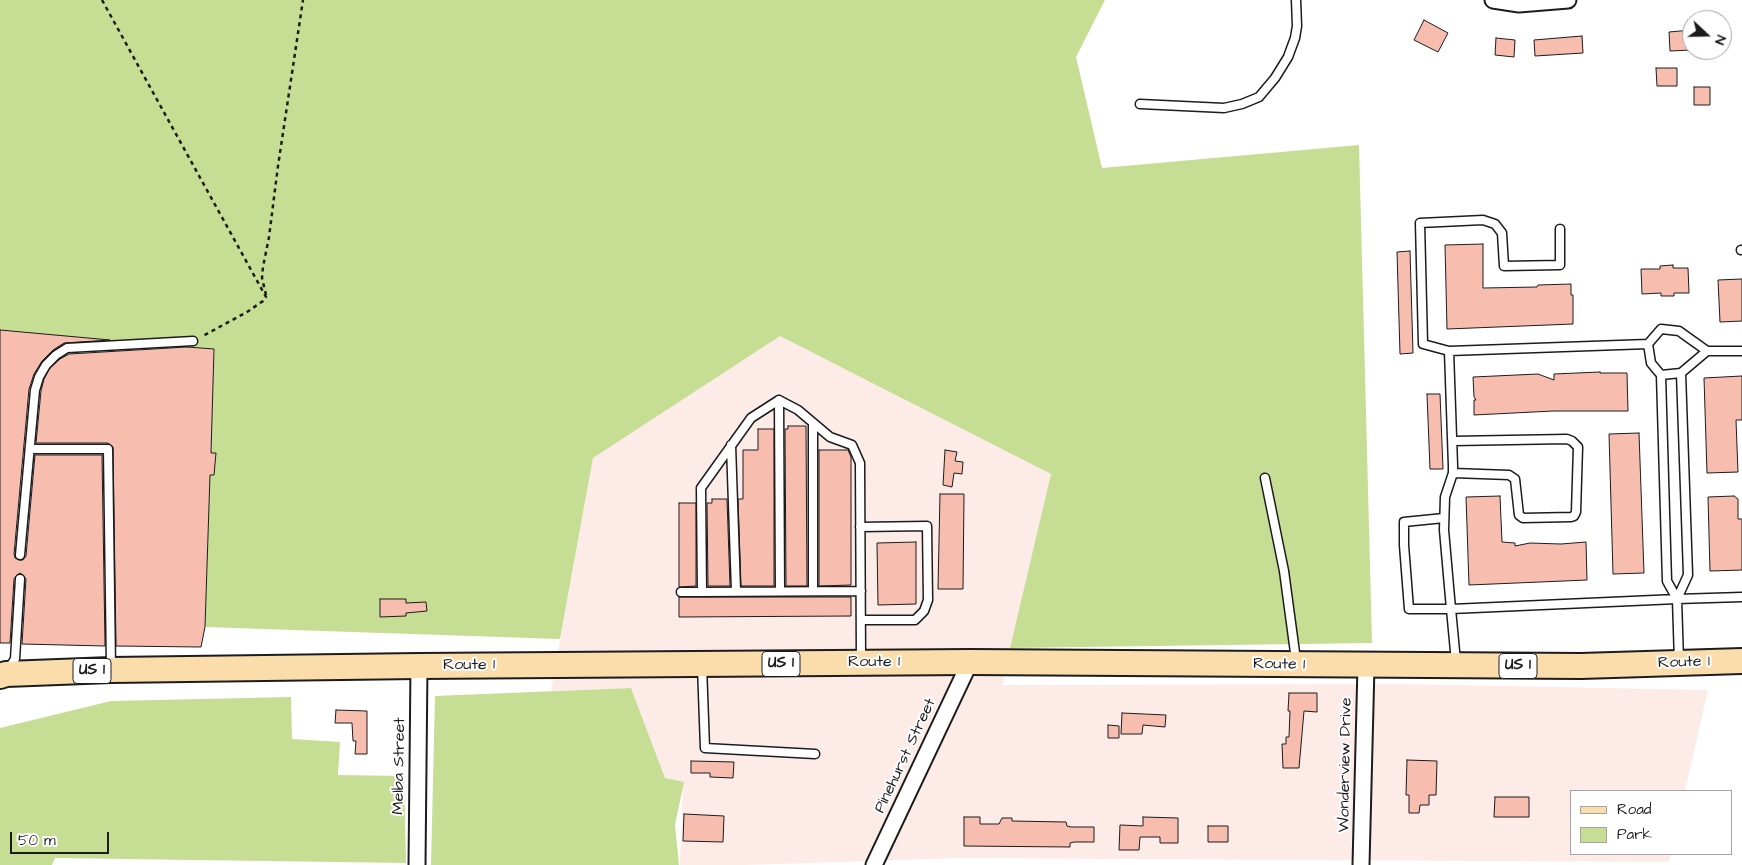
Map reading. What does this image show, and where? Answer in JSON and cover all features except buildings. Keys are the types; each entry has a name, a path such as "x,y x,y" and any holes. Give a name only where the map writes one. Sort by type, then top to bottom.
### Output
{"main road":[{"name":"Route 1","path":"2,674 111,670 419,666 970,662 1580,666 1742,661"}],"street":[{"path":"1494,0 1518,4 1568,0"},
{"name":"Pinehurst Street","path":"874,865 970,662"},
{"name":"Melba Street","path":"417,865 419,666"},
{"name":"Wonderview Drive","path":"1361,865 1366,666"}],"lane":[{"path":"1140,104 1224,108 1242,104 1259,97 1275,78 1291,48 1297,26 1296,0"},
{"path":"1560,229 1560,265 1504,266 1502,233 1495,224 1482,220 1420,223 1423,344 1449,351 1648,344 1661,330 1679,331 1707,352"},
{"path":"20,555 35,390 39,377 46,365 67,348 192,341"},
{"path":"1648,344 1651,363 1661,374 1667,581 1677,599"},
{"path":"1449,351 1453,473 1445,497 1444,530 1456,666"},
{"path":"1661,374 1681,373 1707,352 1742,351"},
{"path":"1679,663 1677,599 1688,575 1681,373"},
{"path":"779,400 798,410 830,437 852,446 860,463 861,663"},
{"path":"702,592 701,488 751,418 779,400"},
{"path":"779,400 780,591"},
{"path":"813,422 813,591"},
{"path":"1453,441 1567,439 1572,441 1578,448 1576,512 1571,517 1523,518 1519,515 1515,479 1509,476 1453,473"},
{"path":"731,445 736,591"},
{"path":"30,449 108,449 111,670"},
{"path":"1265,478 1284,571 1297,665"},
{"path":"1444,518 1404,522 1409,609 1451,610 1742,597"},
{"path":"860,527 927,526 928,600 920,617 915,620 861,620"},
{"path":"2,674 15,659 20,579"},
{"path":"681,592 861,591"},
{"path":"702,664 705,748 815,754"}],"path":[{"path":"102,0 266,297"},
{"path":"192,341 220,328 247,312 266,297 262,278 263,267 303,0"}],"shaded area":[{"path":"780,335 1051,474 1002,685 1396,684 1708,690 1685,790 1570,790 1570,855 1671,855 1669,862 961,858 745,865 680,865 683,782 665,778 631,688 551,691 593,458"}],"green space":[{"path":"0,0 1105,0 1076,57 1102,168 1359,145 1372,643 1010,648 1051,474 780,336 593,458 560,639 205,627 214,350 0,330"},
{"path":"631,688 665,778 684,782 675,825 679,865 431,865 435,696"},
{"path":"291,697 292,739 340,742 338,775 404,776 406,863 55,858 52,865 0,865 0,728 111,701"}]}
